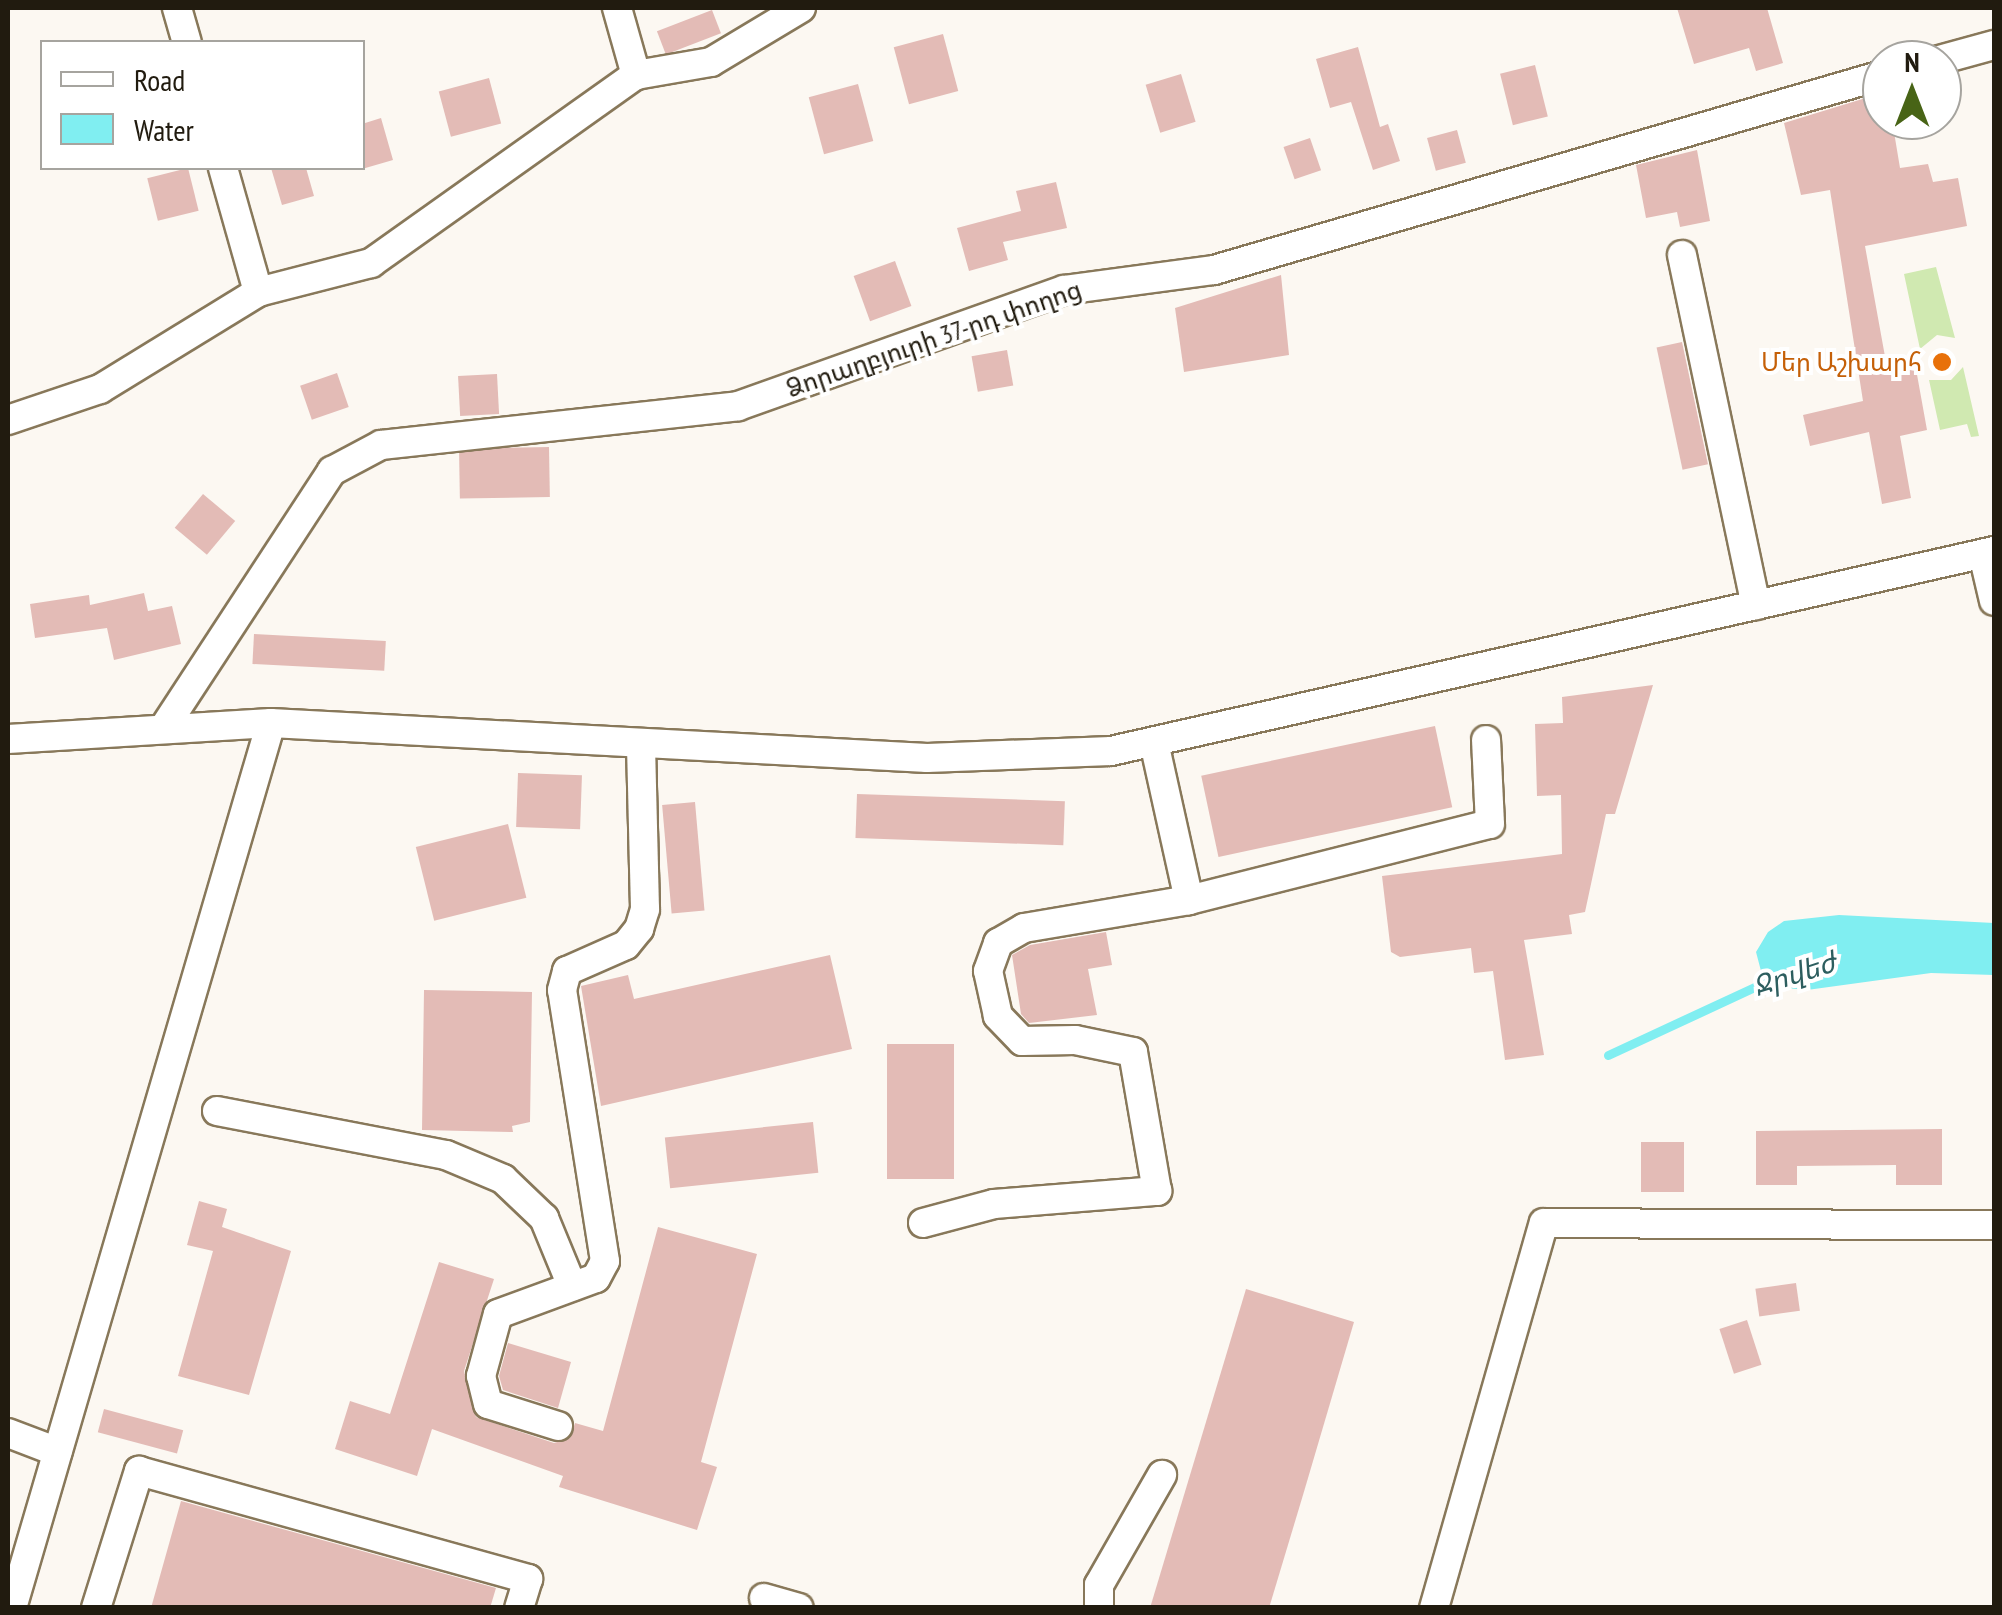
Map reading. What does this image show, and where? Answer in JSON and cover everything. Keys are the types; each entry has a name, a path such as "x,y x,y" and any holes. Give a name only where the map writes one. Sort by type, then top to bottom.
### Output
{"street":[{"path":"178,8 187,40"},
{"path":"617,8 636,74"},
{"path":"8,420 100,388 258,292 371,263 636,74 710,62 801,8"},
{"path":"1962,54 1994,46"},
{"name":"Ձորաղբյուրի 37-րդ փողոց","path":"166,726 332,472 381,445 738,406 1064,290 1214,270 1862,82"},
{"path":"224,170 258,292"},
{"path":"1682,255 1756,605"},
{"path":"8,739 166,726 270,723 945,758 1092,753 1989,553 1994,601"},
{"path":"12,1608 270,723"},
{"path":"923,1223 994,1204 1157,1191 1133,1052 1075,1040 1022,1041 998,1016 988,971 998,943 1024,928 1189,900 1490,824 1486,740"},
{"path":"1154,742 1189,900"},
{"path":"558,1426 488,1404 481,1376 498,1314 596,1278 605,1260 562,990 567,971 626,945 639,929 645,909 641,743"},
{"path":"218,1111 446,1156 504,1178 544,1218 572,1286"},
{"path":"1434,1608 1544,1223 1994,1225"},
{"path":"8,1433 58,1452"},
{"path":"96,1608 139,1471 528,1579 519,1608"},
{"path":"1099,1608 1099,1585 1162,1474"},
{"path":"764,1598 799,1608"}],"green space":[{"path":"1936,267 1955,338 1937,335 1920,349 1904,274"},
{"path":"1963,367 1979,436 1971,437 1967,424 1940,430 1929,380 1951,380"}],"water":[{"path":"1839,915 1994,923 1994,975 1931,973 1807,990 1787,988 1761,971 1756,952 1768,932 1784,921"}],"building":[{"path":"1677,8 1767,8 1783,63 1756,71 1749,48 1694,64"},
{"path":"712,10 721,33 666,54 657,31"},
{"path":"943,34 958,91 909,104 894,47"},
{"path":"1358,47 1380,127 1388,124 1400,161 1373,170 1351,102 1330,108 1316,59"},
{"path":"1535,65 1548,116 1513,125 1500,74"},
{"path":"1181,74 1196,122 1160,133 1146,85"},
{"path":"489,78 501,123 451,137 439,91"},
{"path":"858,84 873,141 824,154 809,97"},
{"path":"1862,99 1862,140 1895,140 1900,168 1928,164 1933,182 1958,178 1967,226 1865,246 1888,373 1916,369 1927,430 1900,436 1911,498 1882,504 1869,432 1810,446 1803,415 1863,401 1830,190 1801,195 1784,123"},
{"path":"381,118 393,160 365,168 365,123"},
{"path":"1457,130 1466,163 1436,171 1427,138"},
{"path":"1310,138 1321,170 1295,179 1284,147"},
{"path":"1697,150 1710,221 1680,227 1677,212 1646,218 1636,165"},
{"path":"188,170 199,211 158,221 147,178"},
{"path":"272,170 307,170 314,196 282,205"},
{"path":"1056,182 1067,228 1003,242 1008,260 969,271 957,228 1021,211 1016,191"},
{"path":"895,261 911,306 870,321 854,276"},
{"path":"1281,275 1289,355 1184,372 1175,308"},
{"path":"1682,342 1708,464 1683,470 1657,347"},
{"path":"1007,350 1013,385 978,392 972,356"},
{"path":"337,373 349,407 312,420 300,386"},
{"path":"497,374 499,414 460,416 458,376"},
{"path":"549,447 550,497 460,499 459,449"},
{"path":"203,494 235,521 207,555 175,528"},
{"path":"144,593 148,611 172,606 181,644 114,660 107,628 35,638 30,604 89,595 90,605"},
{"path":"254,634 386,641 384,671 252,664"},
{"path":"1653,685 1615,814 1606,814 1585,912 1569,915 1572,934 1524,940 1544,1055 1505,1060 1493,971 1474,973 1471,948 1400,957 1391,952 1382,876 1562,854 1561,795 1537,796 1535,724 1563,723 1562,697"},
{"path":"1435,726 1452,807 1218,857 1201,776"},
{"path":"518,773 582,775 580,829 516,827"},
{"path":"857,794 1065,801 1063,845 855,838"},
{"path":"695,802 704,911 672,913 662,805"},
{"path":"508,824 526,898 434,921 416,847"},
{"path":"1106,932 1112,965 1088,969 1097,1015 1029,1023 1021,1014 1012,955 1030,945"},
{"path":"830,955 852,1049 601,1106 581,986 628,975 634,999"},
{"path":"424,990 532,992 530,1122 512,1126 513,1132 422,1130"},
{"path":"887,1044 954,1044 954,1179 887,1179"},
{"path":"813,1122 818,1173 670,1188 665,1138"},
{"path":"1942,1129 1942,1185 1896,1185 1896,1165 1797,1166 1797,1185 1756,1185 1756,1131"},
{"path":"1641,1142 1684,1142 1684,1192 1641,1192"},
{"path":"199,1201 227,1209 222,1227 291,1251 249,1395 178,1376 213,1251 187,1245"},
{"path":"658,1227 757,1254 701,1462 717,1467 697,1530 559,1487 563,1476 432,1429 417,1476 335,1449 350,1401 390,1414 439,1262 494,1279 464,1371 476,1417 554,1443 570,1438 575,1423 603,1431"},
{"path":"1796,1283 1800,1311 1759,1316 1755,1289"},
{"path":"1246,1289 1354,1322 1269,1608 1150,1608"},
{"path":"1747,1320 1762,1365 1734,1374 1719,1329"},
{"path":"508,1343 571,1362 558,1408 503,1390 499,1376"},
{"path":"104,1409 183,1430 177,1453 98,1432"},
{"path":"181,1501 496,1588 490,1608 151,1608"}],"waterway":[{"name":"Ջրվեժ","path":"1608,1055 1780,975"}],"place":[{"name":"Մեր Աշխարհ","path":"1942,362"}]}
